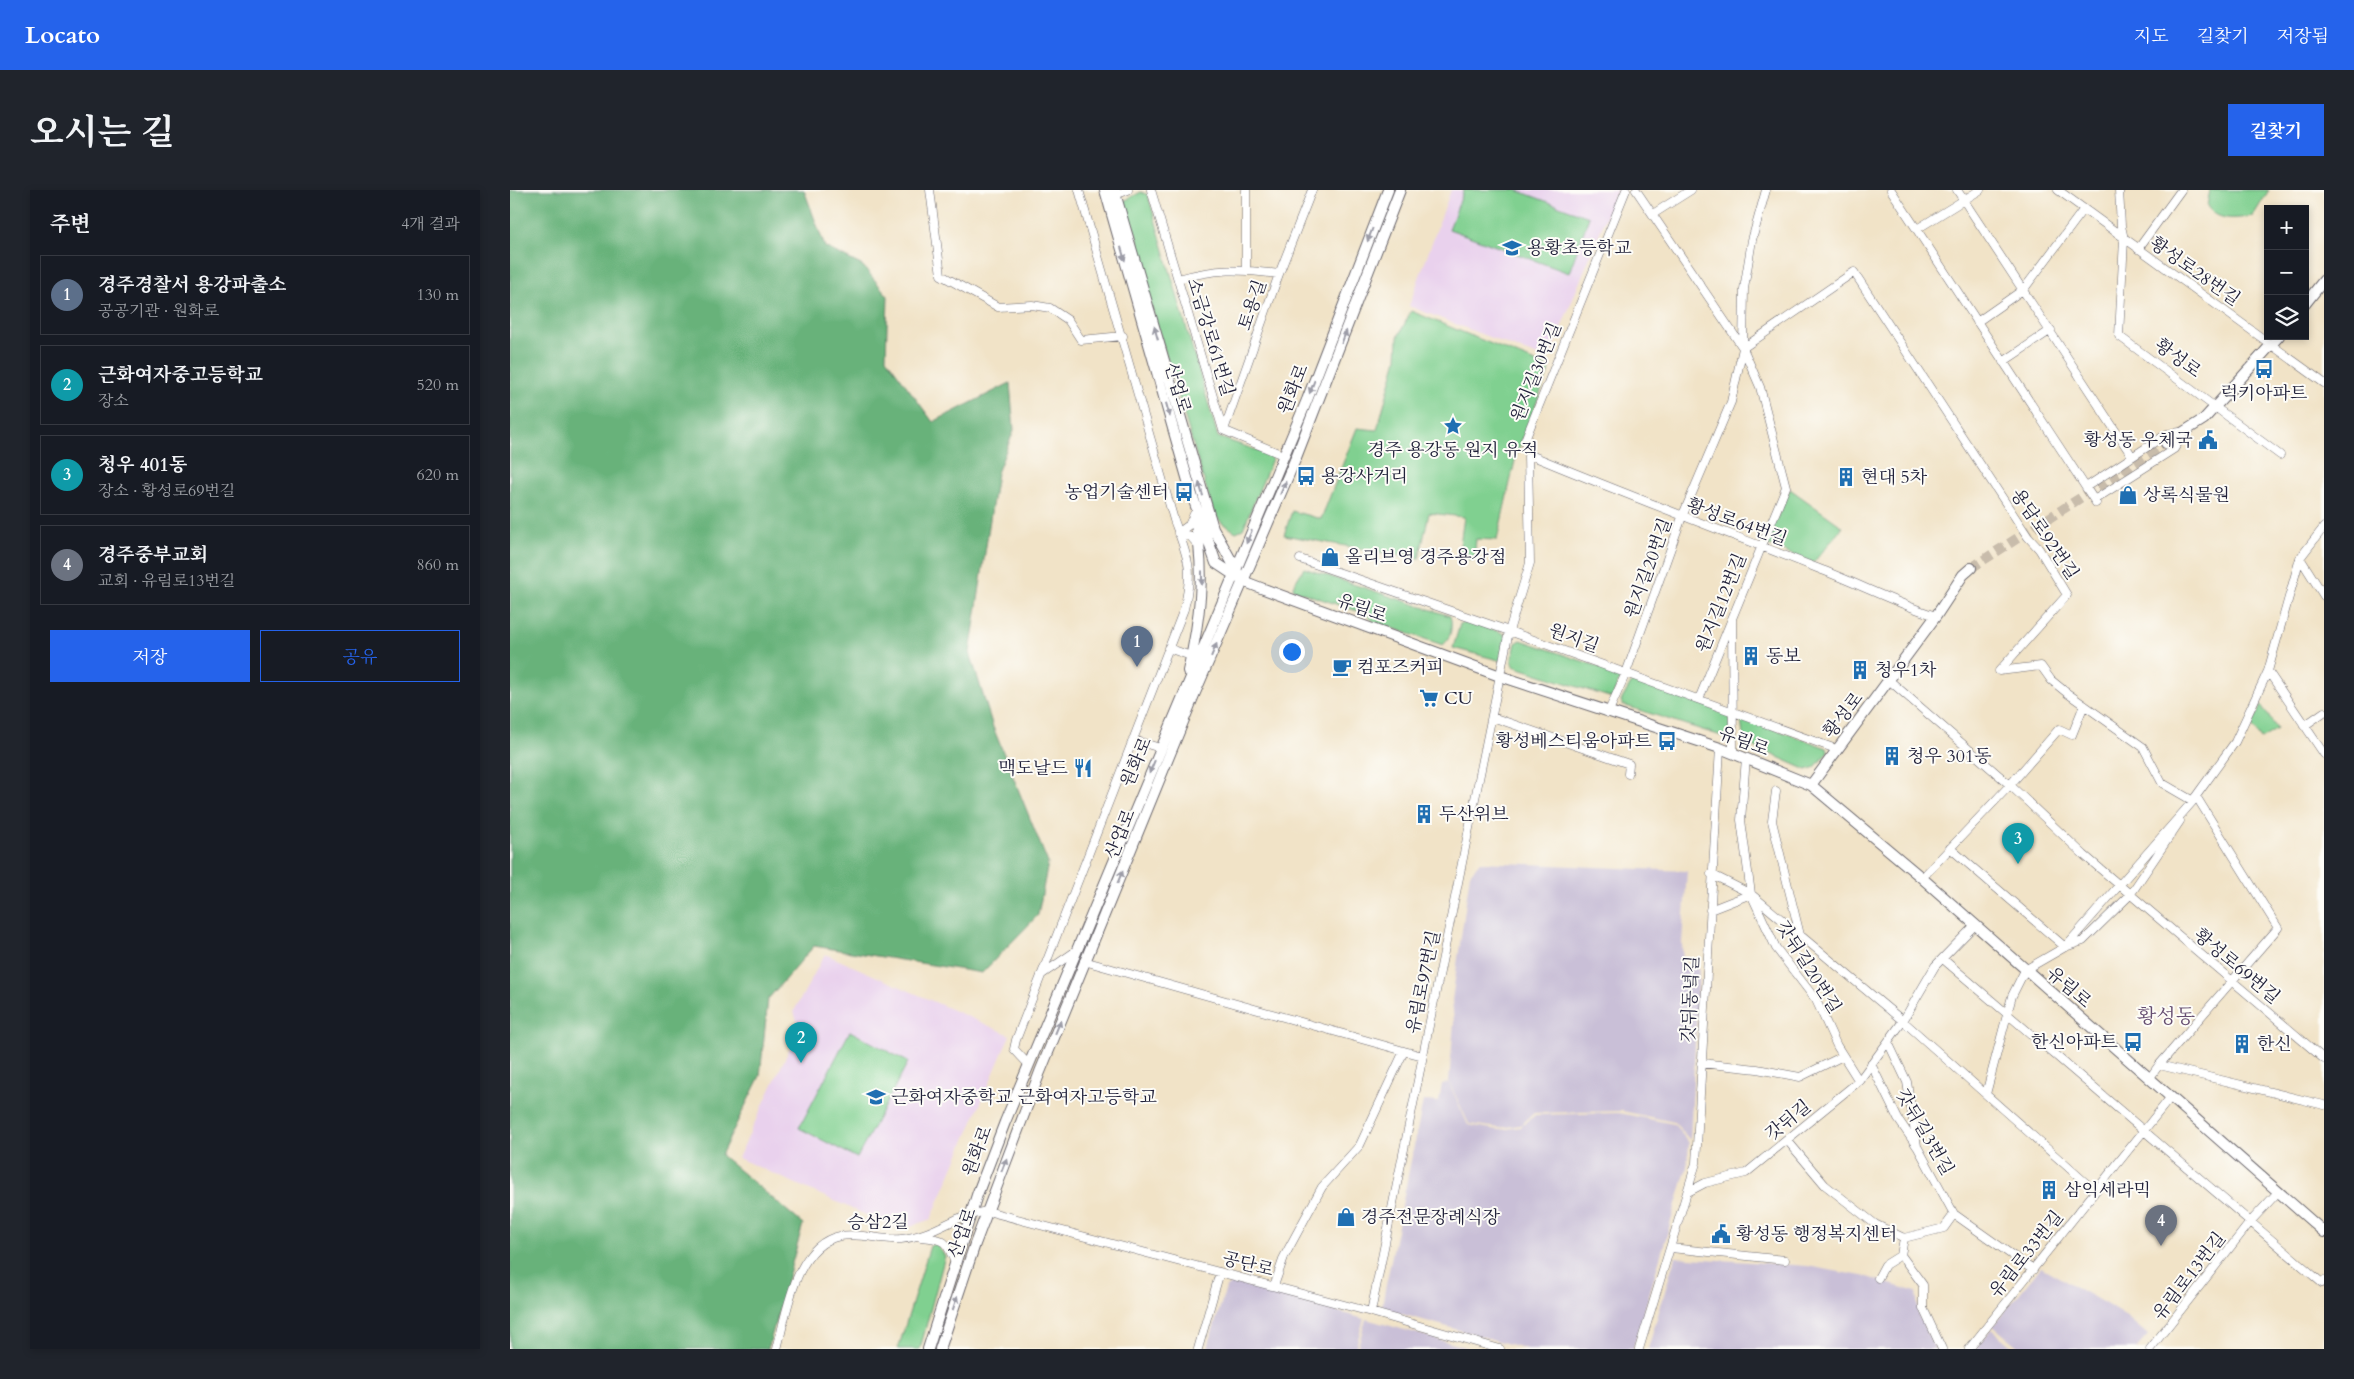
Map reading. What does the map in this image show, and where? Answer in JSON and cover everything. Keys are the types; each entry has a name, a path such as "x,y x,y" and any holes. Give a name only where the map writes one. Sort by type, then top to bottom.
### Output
{"street":[{"path":"930,190 941,275 998,307 1032,305 1050,308 1068,320 1081,340 1123,336"},
{"path":"1029,1065 1014,1049 1184,609 1189,590 1190,562 1178,532 1123,336 1079,190"},
{"path":"1111,192 1128,190"},
{"name":"소금강로61번길","path":"1151,190 1224,430"},
{"path":"1246,190 1246,270"},
{"name":"토용길","path":"1224,430 1279,274 1312,190"},
{"name":"원화로","path":"928,1349 970,1215 1029,1065 1173,716 1284,455 1386,190"},
{"name":"원화로","path":"1243,581 1299,451 1400,190"},
{"name":"원지길30번길","path":"1500,676 1509,631 1530,563 1528,454 1525,440 1626,190"},
{"name":"원지길12번길","path":"1636,190 1743,348 1760,387 1786,487 1732,614 1699,699"},
{"path":"1653,214 1691,190"},
{"name":"원지길12번길","path":"1743,348 1744,289 1752,240 1766,190"},
{"path":"1891,190 2095,501 2174,449 2185,431"},
{"path":"1957,190 2051,330 2132,456"},
{"path":"1917,229 1980,190"},
{"name":"황성로28번길","path":"2058,190 2138,249 2264,332"},
{"path":"2119,190 2121,226 2124,239"},
{"path":"2138,249 2181,190"},
{"name":"산업로","path":"1111,192 1192,495 1216,563 1235,572"},
{"name":"산업로","path":"940,1349 987,1211 1084,961 1243,581 1235,572 1213,528 1111,192"},
{"path":"1977,322 2024,289 2084,209"},
{"name":"황성로28번길","path":"2119,336 2124,239"},
{"name":"토용길","path":"1178,280 1210,270 1246,270 1279,274"},
{"name":"용담로92번길","path":"1743,348 1854,272 2028,536 2039,549 2067,595 1999,671 2041,666 2051,680 2143,747 2162,782 2195,798 2278,928 2159,1065"},
{"path":"2309,299 2324,280"},
{"path":"2003,362 2051,330"},
{"name":"황성로","path":"2119,336 2280,455"},
{"path":"2166,443 2204,418 2276,340"},
{"name":"황성로28번길","path":"2276,340 2324,384"},
{"name":"원지길20번길","path":"1608,712 1626,673 1682,517 1731,402 1743,348"},
{"path":"1224,430 1284,455"},
{"path":"2086,487 2167,434 2185,431"},
{"name":"황성로64번길","path":"1528,454 1682,517 1936,616"},
{"path":"1173,716 1191,656 1201,604 1200,549 1192,495"},
{"path":"1178,532 1189,525 1194,514"},
{"path":"1986,1094 2012,996 2025,970 2065,947 2083,941 2130,895 2235,742 2268,672 2300,558 2324,526"},
{"path":"1178,532 1190,536 1196,541 1200,549"},
{"path":"2300,558 2324,596"},
{"name":"원지길","path":"1300,559 1509,631 1836,749"},
{"name":"황성로","path":"1811,786 1836,749 1890,681 1963,575 1972,568"},
{"name":"유림로","path":"1243,581 1500,676 1720,748 1811,786 1922,878 2324,1232"},
{"path":"1732,614 1733,753"},
{"path":"1168,648 1191,656"},
{"path":"2268,672 2324,754"},
{"name":"유림로97번길","path":"1274,1286 1284,1257 1322,1187 1360,1145 1404,1051 1423,1056 1500,676"},
{"name":"황성로69번길","path":"1890,681 2010,785 2130,895 2324,1059"},
{"path":"1922,878 2010,785 2059,729 2072,735 2084,705"},
{"path":"2304,726 2324,712"},
{"path":"1492,717 1629,764 1628,774"},
{"path":"1134,740 1160,748"},
{"name":"갓뒤동녘길","path":"1638,1349 1696,1163 1711,874 1720,748"},
{"name":"갓뒤길20번길","path":"1746,758 1741,820 1751,894 1776,948 1816,1000 1843,1056 1859,1081"},
{"path":"1776,791 1772,820 1800,935"},
{"path":"2065,947 2195,798"},
{"path":"1950,848 2065,947"},
{"path":"1711,874 1751,894 1903,1021 2095,1191"},
{"path":"1710,910 1751,894"},
{"name":"갓뒤길","path":"1688,1192 1705,1183 1746,1174 1859,1081 1903,1021 1936,966 1975,925"},
{"path":"1041,975 1076,951"},
{"path":"1943,959 2324,1283"},
{"path":"1084,961 1404,1051"},
{"path":"1888,1042 1907,1082 1918,1148"},
{"path":"1371,1312 1423,1056"},
{"path":"1701,1063 1757,1069 1800,1077 1843,1056"},
{"name":"갓뒤길3번길","path":"1871,1064 1898,1119 1918,1148 1954,1214 2033,1270"},
{"path":"2149,1078 2159,1065 2320,1104 2324,1097"},
{"name":"유림로33번길","path":"1969,1349 2170,1098"},
{"path":"1788,1140 1825,1185 1874,1224 1904,1238 1944,1228 1954,1214"},
{"name":"유림로13번길","path":"2150,1349 2251,1221 2278,1192"},
{"name":"승삼2길","path":"777,1349 800,1270 809,1255 824,1243 839,1236 861,1234 898,1240 921,1237 970,1215 987,1211"},
{"name":"공단로","path":"987,1211 1371,1312 1500,1349"},
{"path":"921,1237 941,1239 949,1247 955,1263"},
{"path":"1904,1238 1901,1256 1922,1285 1922,1308 1942,1349"},
{"path":"1671,1248 1786,1260"},
{"path":"1878,1278 1885,1265 1901,1256"},
{"path":"1198,1349 1220,1272"}],"shaded area":[{"name":"용황초등학교","path":"1451,190 1617,190 1548,360 1409,306"},
{"path":"1480,862 1687,871 1682,943 1683,968 1699,968 1690,1140 1674,1122 1622,1111 1534,1113 1521,1125 1499,1128 1469,1124 1449,1082 1454,1022 1452,1000 1470,874"},
{"name":"근화여자중학교 근화여자고등학교","path":"825,954 1010,1035 931,1219 900,1230 738,1158 799,1029 794,1011"},
{"path":"1449,1083 1468,1125 1498,1130 1521,1127 1535,1115 1619,1113 1674,1124 1689,1143 1687,1167 1633,1349 1527,1349 1387,1310 1382,1305 1423,1101 1439,1102 1442,1084"},
{"path":"1675,1257 1807,1266 1867,1277 1916,1292 1919,1316 1935,1349 1648,1349"},
{"path":"2041,1267 2123,1314 2148,1335 2136,1349 2021,1349 1993,1326"},
{"path":"1234,1282 1364,1319 1355,1349 1207,1349 1226,1288"},
{"path":"1366,1319 1472,1349 1357,1349"},
{"path":"1991,1329 2015,1349 1976,1349"}],"green space":[{"path":"510,190 804,190 825,247 863,266 888,296 886,358 933,422 1010,383 1014,430 997,473 970,653 993,727 1048,863 1038,915 982,973 814,946 768,999 760,1076 721,1155 803,1224 768,1349 510,1349"},
{"path":"1464,190 1516,190 1589,217 1569,273 1449,229"},
{"path":"2210,190 2269,190 2253,216 2228,218 2216,215 2207,206"},
{"path":"1141,192 1148,195 1218,437 1271,455 1272,459 1243,529 1236,532 1222,523 1214,514 1135,252 1139,242 1124,201"},
{"path":"1411,311 1550,368 1516,456 1497,540 1476,539 1474,560 1458,559 1464,517 1429,513 1419,559 1284,535 1292,511 1321,519 1357,428 1377,430 1397,359 1398,337"},
{"path":"1790,489 1843,527 1813,563 1765,544"},
{"path":"1304,568 1450,616 1450,636 1443,645 1374,622 1366,614 1294,590 1293,586"},
{"path":"1467,621 1503,633 1507,638 1502,661 1453,648 1460,624"},
{"path":"1521,640 1617,673 1621,676 1612,698 1513,666 1512,661 1516,643"},
{"path":"1633,680 1731,714 1728,738 1623,705 1621,701"},
{"path":"2261,705 2277,729 2261,739 2252,726"},
{"path":"1745,718 1827,748 1828,752 1815,767 1807,770 1744,742 1741,721"},
{"path":"850,1031 908,1062 857,1158 799,1128"},
{"path":"936,1244 945,1256 920,1349 898,1349 930,1246"}],"tunnel":[{"path":"1971,568 2166,443"}],"place":[{"name":"용황초등학교","path":"1512,248"},
{"name":"럭키아파트","path":"2264,369"},
{"name":"경주 용강동 원지 유적","path":"1453,426"},
{"name":"황성동 우체국","path":"2208,440"},
{"name":"용강사거리","path":"1306,476"},
{"name":"현대 5차","path":"1846,477"},
{"name":"농업기술센터","path":"1184,492"},
{"name":"상록식물원","path":"2128,495"},
{"name":"올리브영 경주용강점","path":"1330,557"},
{"name":"동보","path":"1751,656"},
{"name":"경주경찰서 용강파출소","path":"1137,667"},
{"name":"컴포즈커피","path":"1342,667"},
{"name":"청우1차","path":"1860,670"},
{"name":"CU","path":"1429,698"},
{"name":"황성베스티움아파트","path":"1667,741"},
{"name":"청우 301동","path":"1892,756"},
{"name":"맥도날드","path":"1083,768"},
{"name":"두산위브","path":"1424,814"},
{"name":"청우 401동","path":"2018,864"},
{"name":"한신아파트","path":"2133,1042"},
{"name":"한신","path":"2242,1044"},
{"name":"근화여자중고등학교","path":"801,1063"},
{"name":"근화여자중학교 근화여자고등학교","path":"876,1097"},
{"name":"삼익세라믹","path":"2049,1190"},
{"name":"경주전문장례식장","path":"1346,1217"},
{"name":"황성동 행정복지센터","path":"1721,1234"},
{"name":"경주중부교회","path":"2161,1246"}],"district":[{"name":"황성동","path":"2166,1016"}]}
